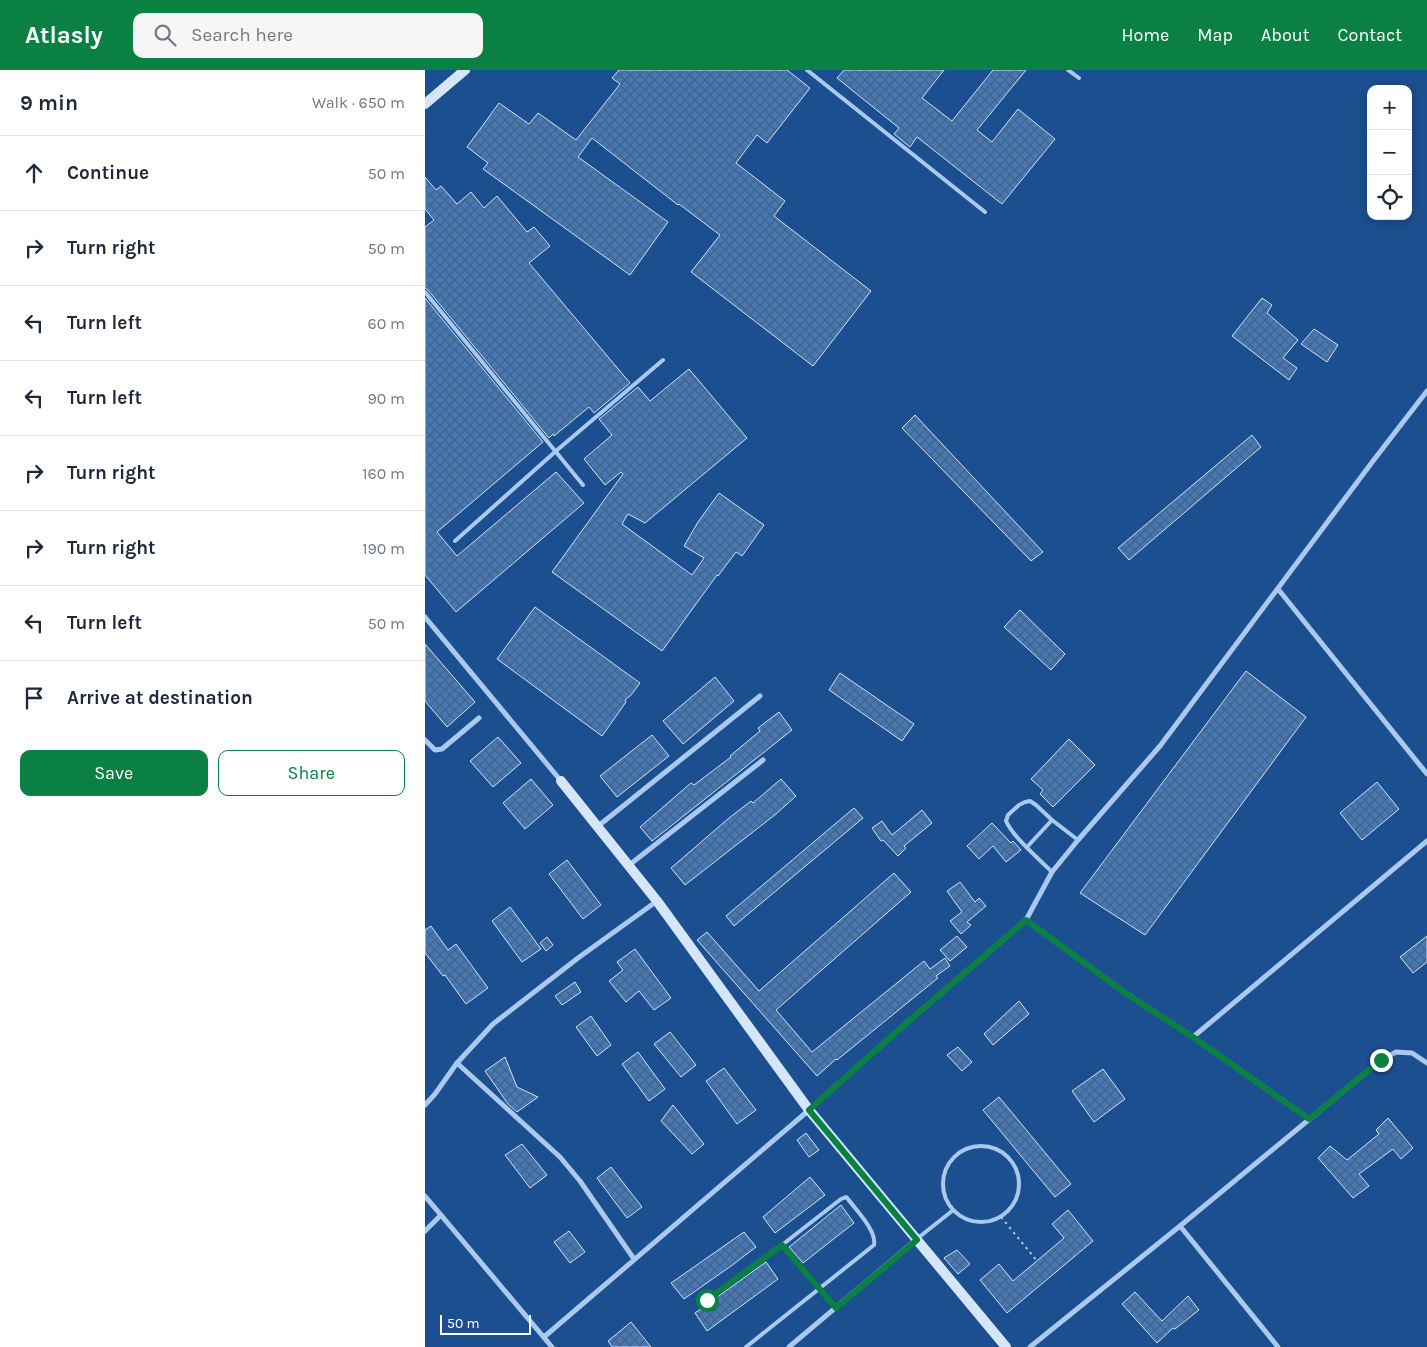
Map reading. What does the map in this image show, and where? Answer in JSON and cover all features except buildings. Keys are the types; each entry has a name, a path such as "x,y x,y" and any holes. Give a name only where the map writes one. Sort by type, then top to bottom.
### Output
{"street":[{"path":"425,104 465,70"},
{"path":"544,1337 809,1110 1026,920 1052,872 1077,840 1160,746 1427,391"},
{"path":"1278,588 1427,774"},
{"path":"425,617 561,781 657,901 809,1110 1006,1347"},
{"path":"597,827 760,696"},
{"path":"425,740 435,750 442,749 479,718"},
{"path":"629,866 763,760"},
{"path":"1193,1037 1427,841"},
{"path":"425,1105 457,1063 493,1024 578,958 657,901"},
{"path":"1026,920 1124,992 1193,1037 1309,1119"},
{"path":"1030,1347 1381,1060 1396,1052 1412,1053 1427,1063"},
{"path":"457,1063 560,1157 580,1181 634,1259"},
{"path":"425,1196 552,1347"},
{"path":"425,1231 441,1216"},
{"path":"1180,1226 1278,1347"},
{"path":"789,1347 917,1240"}],"lane":[{"path":"807,70 985,212"},
{"path":"1068,70 1079,78"},
{"path":"425,292 583,485"},
{"path":"455,541 556,451 663,360"},
{"path":"1052,872 1008,825 1006,821 1008,816 1019,805 1031,801 1077,840"},
{"path":"1027,847 1052,820"},
{"path":"989,1145 1010,1157 1021,1180 1015,1204 1001,1217 997,1220 973,1223 952,1211 942,1189 947,1165 965,1148 989,1145"},
{"path":"707,1300 841,1199 844,1197 848,1199 870,1228 875,1240 874,1245 746,1347"},
{"path":"917,1240 952,1211"},
{"path":"782,1245 836,1308"}],"path":[{"path":"1001,1217 1037,1261"}],"route":[{"path":"707,1300 782,1245 836,1308 917,1240 809,1110 1026,920 1124,992 1193,1037 1309,1119 1381,1060"}]}
